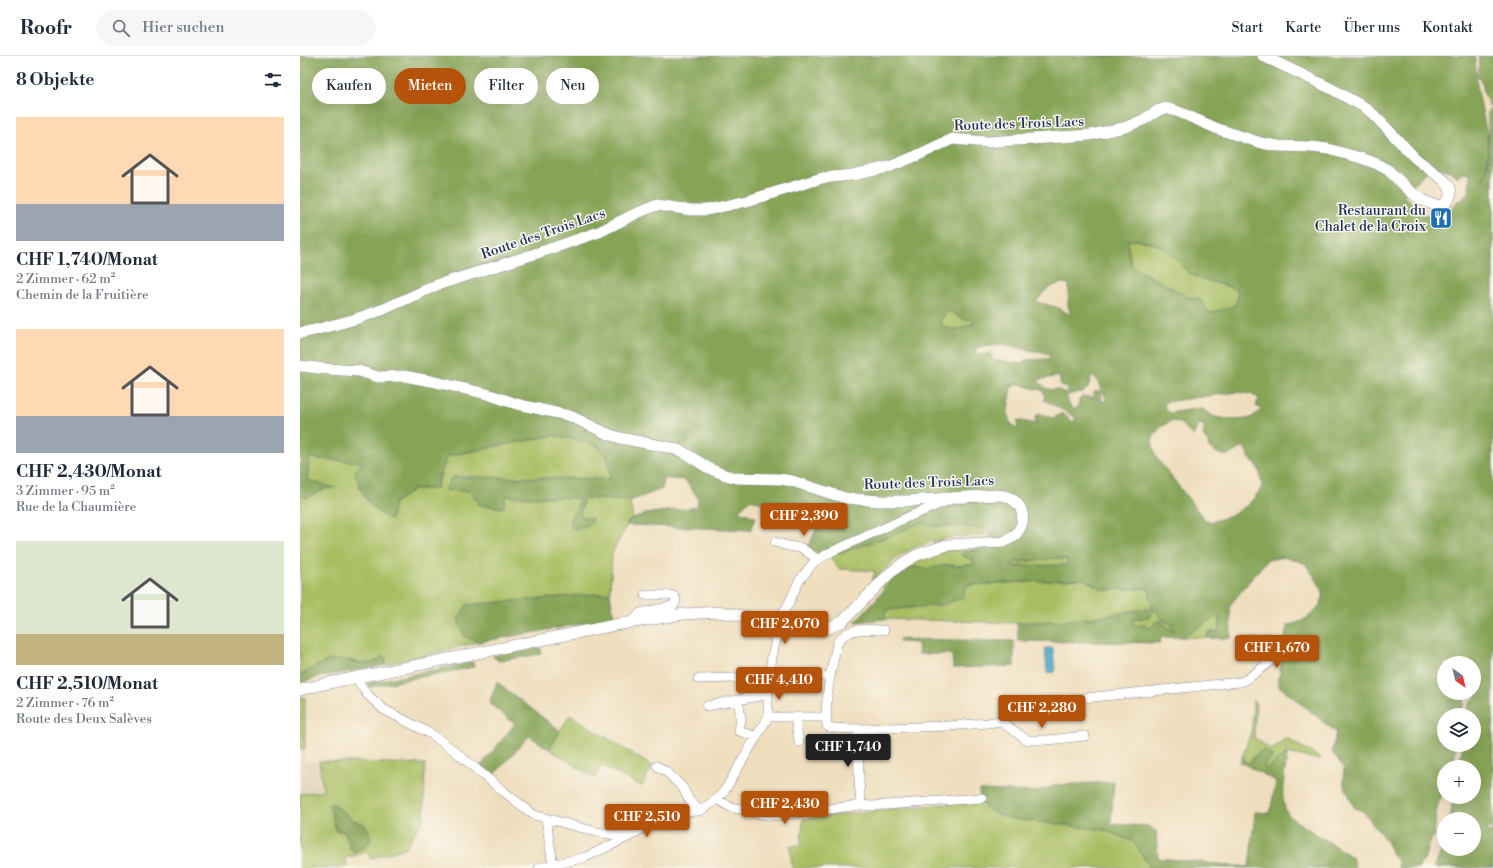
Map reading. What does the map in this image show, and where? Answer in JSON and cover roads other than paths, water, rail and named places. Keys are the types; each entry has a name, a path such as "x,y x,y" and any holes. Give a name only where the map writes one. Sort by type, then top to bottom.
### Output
{"street":[{"name":"Route des Trois Lacs","path":"300,333 356,319 384,309 437,285 599,232 657,205 691,210 707,210 747,201 822,178 890,167 954,138 987,142 1090,135 1126,127 1166,108 1180,112 1218,129 1261,143 1278,146 1328,149 1375,162 1393,174 1410,191 1422,200 1432,205 1440,206 1448,201 1451,194 1450,188 1445,181 1415,158 1373,114 1364,107 1330,88 1262,56"},
{"name":"Route des Trois Lacs","path":"300,366 359,371 378,377 404,376 486,394 517,404 570,416 620,438 672,448 683,452 710,469 737,478 780,479 792,481 834,495 858,500 905,501 996,495 1011,497 1017,502 1022,510 1023,520 1021,528 1015,535 1003,542 947,545 917,555 890,573 843,621 825,630 794,630 778,626"},
{"path":"539,868 586,857 628,838 655,821 680,812 700,811 718,799 725,790 768,717 769,680 778,626 799,581 810,566 831,552 908,517 955,498"},
{"path":"775,542 802,548 818,560"},
{"path":"632,622 640,613 673,606 676,602 675,597 671,595 645,595"},
{"path":"300,690 357,677 632,622 684,614 712,612 738,615 778,626"},
{"path":"884,630 852,630 838,640 830,677 826,717 827,726 831,728 858,729 988,723 1000,720 1019,709 1036,703 1240,682 1246,680 1280,654"},
{"path":"698,679 769,680 796,676 818,675 830,677"},
{"path":"357,677 361,686 368,695 383,709 431,734 534,815 597,832 628,838"},
{"path":"707,706 768,694"},
{"path":"738,700 741,718 739,731 757,737"},
{"path":"768,717 826,717"},
{"path":"795,717 799,742"},
{"path":"1000,720 1027,740 1048,740 1085,736"},
{"path":"858,729 861,805"},
{"path":"657,766 667,772 683,788 689,800 700,811"},
{"path":"718,799 732,808 742,809 754,814 772,816 861,805 872,806 982,798"},
{"path":"546,819 552,865"}],"water":[{"path":"1045,648 1053,648 1055,672 1047,673"}],"place":[{"name":"Restaurant du Chalet de la Croix","path":"1441,218"}]}
